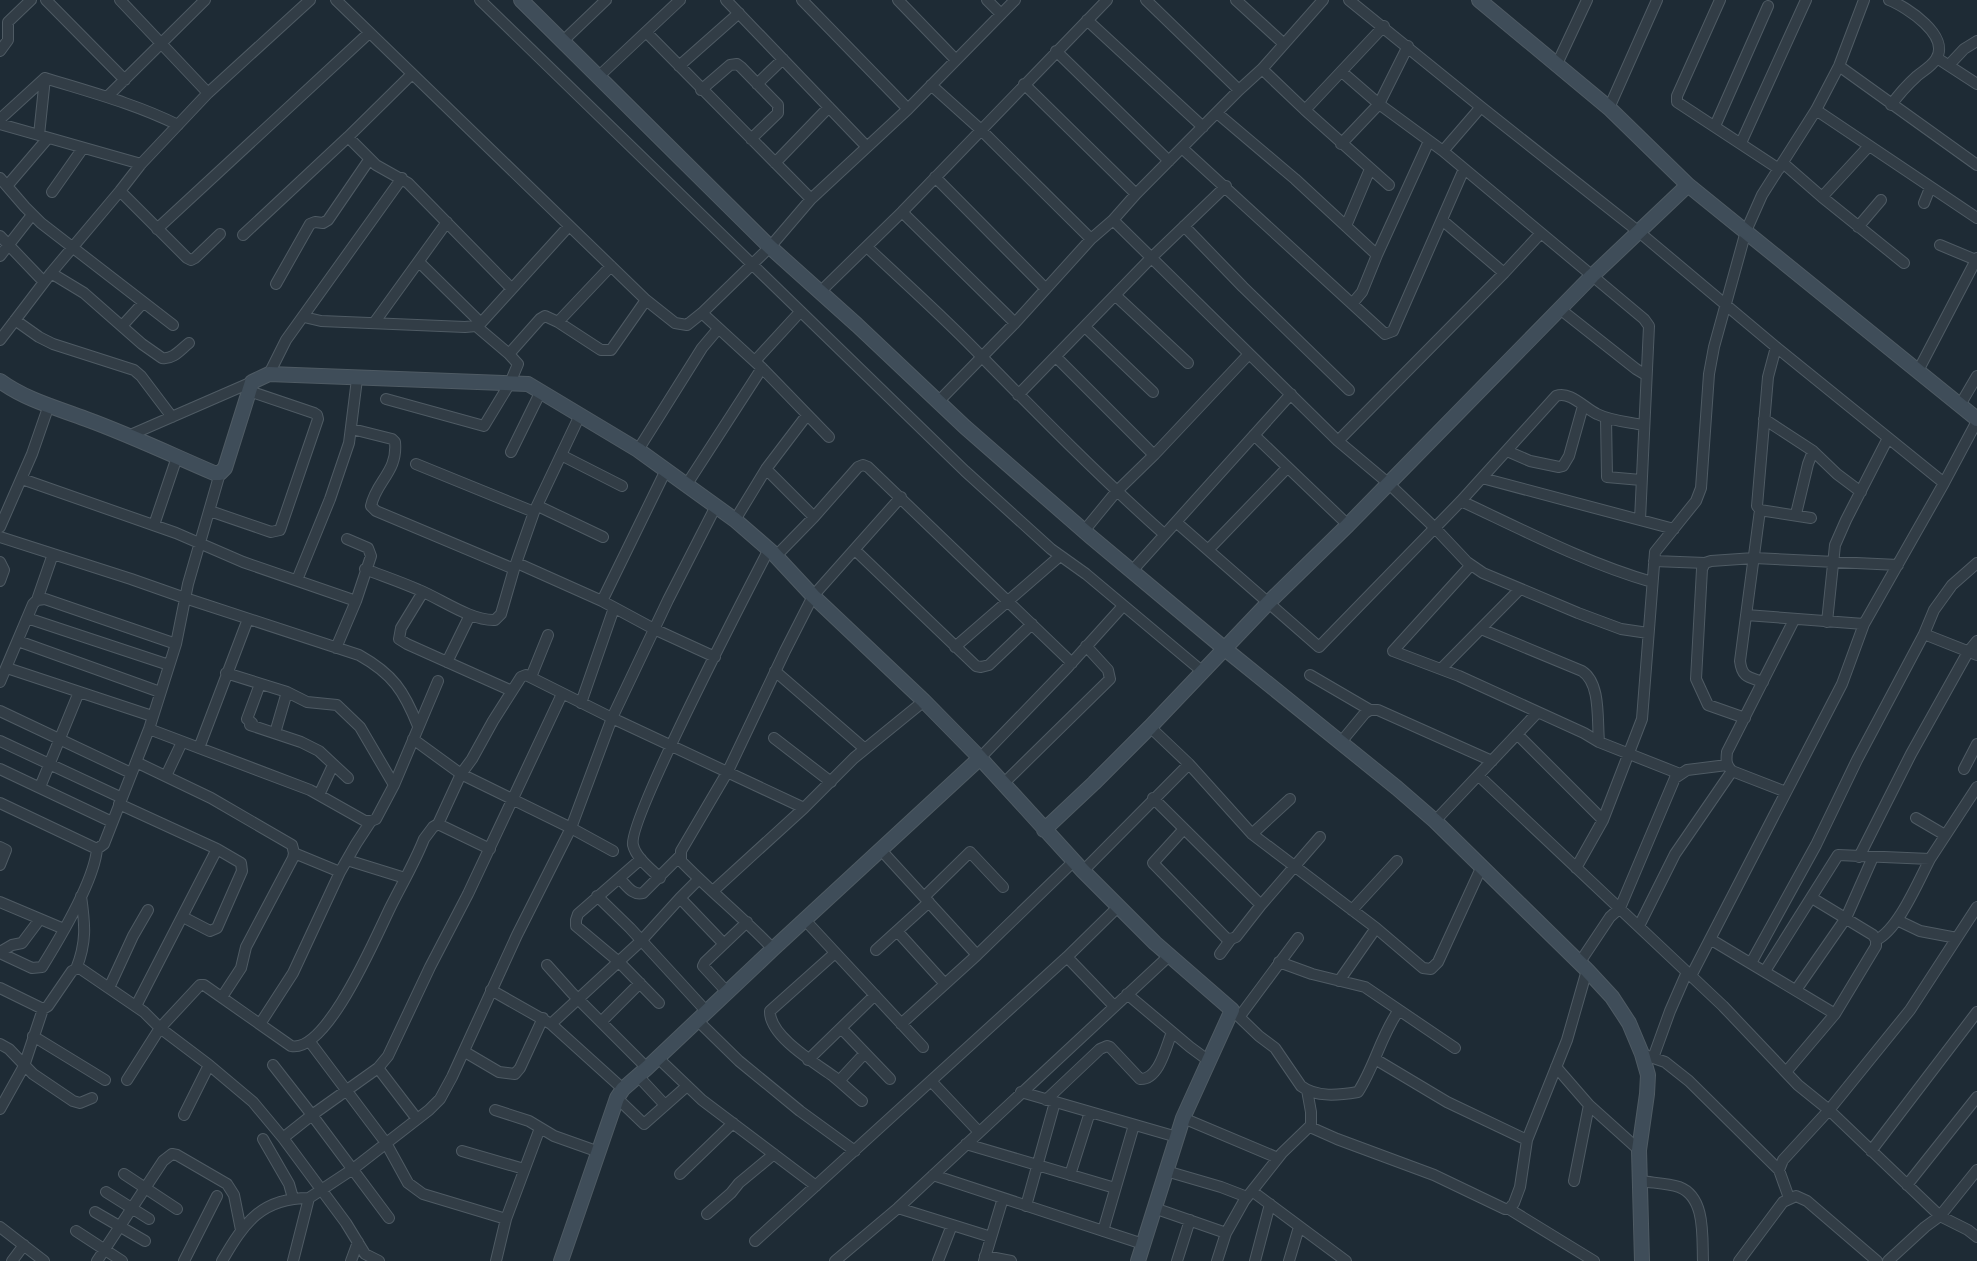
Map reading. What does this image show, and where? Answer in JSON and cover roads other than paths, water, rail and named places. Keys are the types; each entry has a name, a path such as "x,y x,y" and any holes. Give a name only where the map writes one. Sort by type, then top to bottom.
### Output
{"street":[{"path":"0,51 8,40 8,22 31,0"},
{"path":"46,0 125,80"},
{"path":"120,0 208,93"},
{"path":"107,97 205,0"},
{"path":"2,333 141,164 208,93 310,0"},
{"path":"336,0 646,300 680,325 687,325 702,313 752,265 811,199 908,109 1015,0"},
{"path":"480,0 965,471 1060,556 1086,574 1203,672"},
{"path":"521,0 770,247 938,402 1084,531 1435,821 1584,966 1612,997 1648,1056 1665,1062 1689,1081 1779,1170 1789,1198"},
{"path":"563,41 606,0"},
{"path":"598,77 680,0"},
{"path":"726,0 867,147"},
{"path":"802,0 908,109"},
{"path":"898,0 956,60"},
{"path":"987,0 1001,14"},
{"path":"820,292 902,212 1107,0"},
{"path":"1146,0 1239,90"},
{"path":"1236,0 1284,44"},
{"path":"938,402 1091,239 1262,69 1323,0"},
{"path":"1349,0 1639,232 1944,483"},
{"path":"1479,0 1609,108 1688,185 1977,420 1864,624 1842,684 1648,1056 1648,1085 1639,1150 1642,1261"},
{"path":"1609,108 1657,0"},
{"path":"1720,0 1677,102 1781,166 1904,263"},
{"path":"1741,143 1806,0"},
{"path":"1576,868 1603,820 1642,719 1655,552 1696,501 1701,488 1709,374 1746,231 1758,203 1816,110 1839,66 1864,0"},
{"path":"1557,64 1585,1"},
{"path":"1891,105 1904,88 1937,58 1940,51 1939,43 1930,30 1916,15 1895,1"},
{"path":"1715,126 1768,6"},
{"path":"679,66 739,13"},
{"path":"1087,20 1203,127"},
{"path":"1305,110 1384,26"},
{"path":"646,32 811,199"},
{"path":"157,229 369,33"},
{"path":"1949,65 1977,41"},
{"path":"1341,144 1379,104 1408,46"},
{"path":"1056,51 1169,161"},
{"path":"1937,58 1977,84"},
{"path":"757,84 783,59"},
{"path":"701,90 733,64 741,67 779,109 751,139"},
{"path":"1839,66 1977,165"},
{"path":"1262,69 1389,185"},
{"path":"1342,72 1379,104 1443,151 1649,326 1640,520"},
{"path":"243,235 412,74"},
{"path":"45,78 107,97 178,125"},
{"path":"45,78 0,121 141,164"},
{"path":"45,78 44,136 4,182 32,215 173,325"},
{"path":"1024,84 1136,194"},
{"path":"931,85 1091,239"},
{"path":"775,163 829,107"},
{"path":"1443,151 1481,107"},
{"path":"1816,110 1977,218"},
{"path":"1217,113 1377,255"},
{"path":"348,137 369,160 402,178 512,289"},
{"path":"1352,304 1362,292 1429,141"},
{"path":"1822,197 1869,146"},
{"path":"52,192 83,148"},
{"path":"1182,148 1385,334 1393,331 1464,169"},
{"path":"276,284 310,224 328,220 369,160"},
{"path":"1346,226 1370,169"},
{"path":"935,177 1046,289"},
{"path":"128,436 250,387 269,374 286,340 402,178"},
{"path":"1044,830 1150,727 1268,603 1592,276 1688,185"},
{"path":"1018,395 1226,186"},
{"path":"1924,203 1930,188"},
{"path":"120,191 191,260 220,234"},
{"path":"1858,227 1881,200"},
{"path":"902,212 1015,323"},
{"path":"0,256 32,215"},
{"path":"1113,220 1338,441 1388,483 1471,565 1520,589 1621,629 1648,633"},
{"path":"1442,220 1504,273"},
{"path":"374,323 447,222"},
{"path":"304,317 321,321 465,327 479,324 569,226"},
{"path":"1184,226 1349,390"},
{"path":"1338,441 1541,233"},
{"path":"0,236 48,277 84,293 142,344 166,359 189,343"},
{"path":"1918,371 1977,259 1940,245"},
{"path":"867,247 1116,492 1164,534"},
{"path":"386,399 485,425 518,364 419,262"},
{"path":"558,322 611,266"},
{"path":"1115,295 1188,363"},
{"path":"509,354 542,317 549,317 606,351 614,346 646,300"},
{"path":"122,326 143,303"},
{"path":"1560,309 1646,375"},
{"path":"687,484 758,365 800,312"},
{"path":"702,313 829,437"},
{"path":"15,320 53,344 134,370 172,417"},
{"path":"1085,327 1153,392"},
{"path":"638,450 702,348 718,329"},
{"path":"1763,682 1744,675 1740,661 1760,510 1757,499 1768,377 1776,347"},
{"path":"1084,531 1116,492 1249,354"},
{"path":"1056,357 1154,455"},
{"path":"269,374 528,384 541,391 687,484 773,552 813,596 980,758 1044,830 1119,906 1275,1048 1307,1090 1316,1094 1358,1092 1399,1010"},
{"path":"1960,405 1977,376"},
{"path":"297,580 349,443 357,379"},
{"path":"0,381 13,391 220,473"},
{"path":"97,849 104,844 149,729 176,644 188,584 220,473 225,468 250,387"},
{"path":"210,511 271,532 280,530 318,419 314,413 250,387"},
{"path":"511,452 541,391"},
{"path":"1132,571 1291,394"},
{"path":"1176,522 1319,647 1461,501 1556,396 1569,396 1606,418 1643,425"},
{"path":"0,527 22,479 49,405"},
{"path":"1507,451 1530,461 1563,466 1569,456 1583,406"},
{"path":"365,569 470,615 486,621 495,620 501,614 536,509 580,415"},
{"path":"735,520 766,469 807,415"},
{"path":"1606,418 1607,477 1641,480"},
{"path":"1764,419 1813,451 1861,492"},
{"path":"352,429 395,442 391,469 372,499 371,506 376,511 602,601 715,657"},
{"path":"1254,435 1348,525"},
{"path":"1827,622 1835,545 1888,438"},
{"path":"1796,514 1813,451"},
{"path":"561,455 622,486"},
{"path":"154,525 177,457"},
{"path":"416,464 603,537"},
{"path":"660,878 641,859 634,848 633,837 653,782 715,657 773,552 814,517 858,467 868,467 901,497 1072,663"},
{"path":"1208,550 1287,468"},
{"path":"766,469 814,517"},
{"path":"602,601 666,470"},
{"path":"1482,478 1674,529"},
{"path":"22,479 356,601"},
{"path":"620,879 634,893 643,893 680,856 728,771 813,596 901,497"},
{"path":"1461,501 1569,551 1652,582"},
{"path":"222,1261 241,1230 272,1204 293,1198 309,1198 322,1191 440,1099 571,828 612,718 716,506"},
{"path":"1760,510 1811,518"},
{"path":"0,537 359,655 394,680 418,726"},
{"path":"336,648 371,556 370,551 347,539"},
{"path":"855,550 976,666 989,665 1032,624"},
{"path":"0,682 37,600 53,554"},
{"path":"955,647 1060,556"},
{"path":"1654,561 1705,563 1754,558 1898,565"},
{"path":"0,562 4,570 0,581"},
{"path":"1705,563 1702,569 1696,679 1708,705 1745,718"},
{"path":"1751,963 1816,845 1934,610 1952,585 1977,563"},
{"path":"1471,565 1393,651 1441,669 1599,742 1680,774"},
{"path":"1441,669 1520,589"},
{"path":"423,592 401,628 399,639 512,691"},
{"path":"37,600 45,599 176,644"},
{"path":"561,1261 620,1093 980,758 1123,606"},
{"path":"581,703 614,608"},
{"path":"447,662 470,615"},
{"path":"1746,615 1864,624"},
{"path":"27,618 169,665"},
{"path":"199,748 248,619"},
{"path":"1639,926 1675,854 1729,768 1727,752 1794,620"},
{"path":"1481,629 1590,676 1595,687 1599,742"},
{"path":"1924,634 1972,654"},
{"path":"531,677 548,635"},
{"path":"18,641 160,692"},
{"path":"1859,857 1911,754 1977,641"},
{"path":"1003,784 1110,679 1108,670 1086,646"},
{"path":"6,663 152,716"},
{"path":"775,671 865,749"},
{"path":"226,673 287,692 307,702 337,705 360,727 394,785"},
{"path":"1310,675 1370,710 1378,710 1492,761"},
{"path":"127,1080 160,1028 200,985 291,1046 302,1047 310,1042 332,1018 355,982 424,839 438,824 461,774 521,677 531,677 804,808"},
{"path":"149,729 319,795 365,821 371,821 376,819 394,785 438,681"},
{"path":"260,684 247,719 252,723 250,725 319,751 348,778"},
{"path":"40,787 79,692"},
{"path":"275,733 287,692"},
{"path":"283,1138 378,1068 388,1056 562,694"},
{"path":"713,891 865,749 924,701"},
{"path":"1341,742 1370,710"},
{"path":"0,711 131,773"},
{"path":"1435,821 1537,713"},
{"path":"1150,727 1189,764 1252,834 1376,928 1423,968 1431,969 1438,962 1482,866"},
{"path":"1517,734 1603,820"},
{"path":"774,738 831,782"},
{"path":"413,739 461,774 613,851"},
{"path":"0,741 217,849 243,865 217,928 210,931 183,917"},
{"path":"166,776 182,742"},
{"path":"1964,769 1977,744"},
{"path":"136,762 211,798 292,845 294,853 246,947 241,968 222,997"},
{"path":"901,1024 1189,764"},
{"path":"319,795 333,765"},
{"path":"1509,1209 1520,1187 1527,1140 1567,1040 1584,966 1610,917 1620,908 1675,778 1687,770 1729,768 1786,792"},
{"path":"0,769 112,822"},
{"path":"1479,776 1689,974 1798,1085 1829,1110 1940,1216 1977,1237"},
{"path":"1876,940 1886,935 1897,920 1930,859 1977,787"},
{"path":"1153,798 1261,905"},
{"path":"1252,834 1290,799"},
{"path":"0,803 97,849"},
{"path":"1916,818 1945,835"},
{"path":"260,1024 293,973 340,872 371,821"},
{"path":"438,824 490,849"},
{"path":"1183,830 1153,863 1226,938 1231,939"},
{"path":"1220,954 1320,837"},
{"path":"0,847 6,850 0,865"},
{"path":"0,952 32,968 42,967 81,896 93,869 97,849"},
{"path":"136,1006 217,849"},
{"path":"881,850 977,955"},
{"path":"876,950 970,852 1003,887"},
{"path":"294,853 340,872"},
{"path":"1765,971 1838,855 1930,859"},
{"path":"680,856 681,861 773,949"},
{"path":"1796,990 1846,918 1873,857"},
{"path":"641,859 578,914 576,926 619,962 659,1003"},
{"path":"347,860 405,878"},
{"path":"1352,910 1397,861"},
{"path":"465,1052 499,1072 515,1074 547,1021 579,1000 641,941 699,879"},
{"path":"0,1109 24,1066 43,1009 76,969 85,943 81,896"},
{"path":"597,896 641,941 751,1071 855,1151"},
{"path":"680,898 724,944"},
{"path":"1786,1072 1835,1014 1876,946 1873,935 1812,898"},
{"path":"0,902 64,929"},
{"path":"755,1241 1119,906"},
{"path":"1779,1170 1783,1160 1829,1110 1910,1010 1977,907"},
{"path":"109,988 148,910"},
{"path":"0,952 22,943 40,919"},
{"path":"804,919 923,1047"},
{"path":"1897,920 1920,931 1957,938"},
{"path":"727,992 703,966 747,922"},
{"path":"1339,981 1376,928"},
{"path":"897,931 945,984"},
{"path":"1138,1261 1183,1118 1209,1061 1236,1013 1298,938"},
{"path":"1710,939 1835,1014"},
{"path":"835,953 770,1011 771,1023 808,1060 862,1101"},
{"path":"835,1261 898,1208 1170,955"},
{"path":"1067,957 1114,1006"},
{"path":"1279,962 1365,987 1455,1048"},
{"path":"547,965 648,1068 687,1086 816,1186"},
{"path":"76,969 81,969 136,1006 253,1102 346,1223 365,1254 379,1261"},
{"path":"601,1022 640,983"},
{"path":"0,988 43,1009"},
{"path":"491,990 547,1021 620,1093 644,1124 687,1086"},
{"path":"1127,994 1209,1061"},
{"path":"808,1060 875,995"},
{"path":"1871,1151 1977,1012"},
{"path":"841,1028 890,1079"},
{"path":"1026,1206 1051,1101 1100,1049 1107,1046 1140,1079 1150,1078 1172,1032"},
{"path":"33,1036 105,1080"},
{"path":"310,1042 386,1143 408,1183 418,1192 506,1219"},
{"path":"0,1044 18,1057 24,1066 76,1102 92,1098"},
{"path":"839,1081 865,1053"},
{"path":"1375,1059 1447,1102 1527,1140"},
{"path":"184,1115 209,1065"},
{"path":"273,1065 389,1218"},
{"path":"1556,1067 1589,1105 1639,1150"},
{"path":"378,1068 417,1119"},
{"path":"648,1068 665,1105"},
{"path":"931,1081 979,1132"},
{"path":"1217,1261 1226,1233 1249,1194 1296,1138 1310,1127 1312,1120 1307,1090"},
{"path":"1021,1092 1177,1137"},
{"path":"1907,1185 1977,1097"},
{"path":"1574,1181 1589,1105"},
{"path":"495,1110 529,1121 554,1136 599,1152"},
{"path":"1070,1175 1090,1112"},
{"path":"1183,1118 1278,1158"},
{"path":"680,1174 733,1123"},
{"path":"1103,1231 1134,1125"},
{"path":"1310,1127 1434,1175 1509,1209 1594,1261"},
{"path":"496,1261 506,1219 540,1128"},
{"path":"263,1139 289,1184 293,1198"},
{"path":"966,1144 1115,1188"},
{"path":"462,1151 524,1169"},
{"path":"707,1214 774,1154"},
{"path":"97,1261 169,1156 177,1155 227,1184 234,1195 241,1230"},
{"path":"1888,1261 1940,1216 1977,1170"},
{"path":"1166,1171 1249,1194 1270,1204 1329,1256 1346,1261"},
{"path":"124,1174 177,1209"},
{"path":"933,1175 1143,1244"},
{"path":"1641,1181 1679,1187 1689,1193 1700,1216 1703,1261"},
{"path":"106,1192 149,1219"},
{"path":"184,1261 217,1196"},
{"path":"1739,1261 1783,1202 1796,1196 1807,1201 1877,1261"},
{"path":"293,1261 309,1198"},
{"path":"1003,1198 985,1259 1011,1261"},
{"path":"1255,1261 1270,1204"},
{"path":"898,1208 991,1237"},
{"path":"1154,1208 1226,1233"},
{"path":"95,1212 145,1241"},
{"path":"1177,1261 1190,1220"},
{"path":"938,1261 952,1225"},
{"path":"0,1227 44,1261"},
{"path":"1289,1261 1299,1227"},
{"path":"76,1231 122,1261"},
{"path":"351,1261 358,1242"},
{"path":"12,1261 24,1245"}]}
